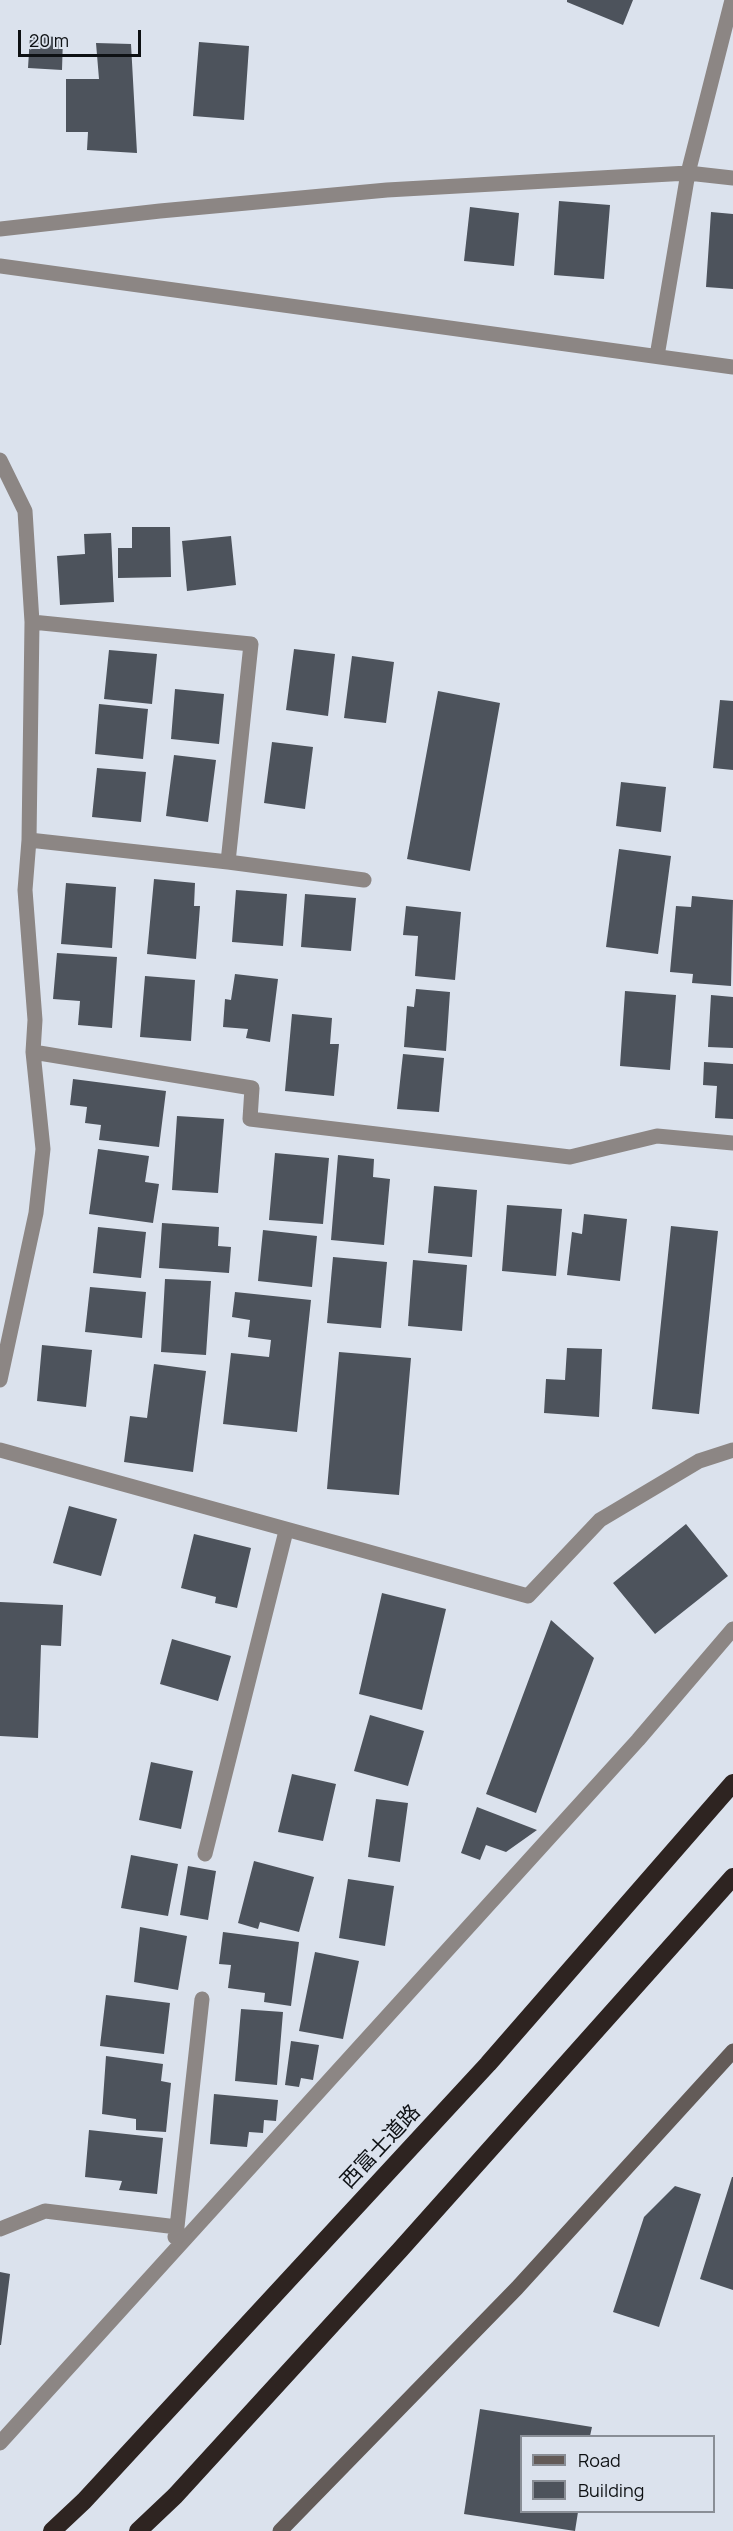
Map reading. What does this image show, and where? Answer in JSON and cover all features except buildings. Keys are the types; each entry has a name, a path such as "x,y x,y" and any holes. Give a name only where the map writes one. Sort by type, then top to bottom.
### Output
{"highway":[{"name":"西富士道路","path":"52,2531 84,2501 488,2064 733,1783"},
{"path":"138,2531 175,2496 400,2250 733,1877"}],"street":[{"path":"657,356 688,173 732,0"},
{"path":"0,229 160,211 387,190 688,173 733,178"},
{"path":"0,267 733,367"},
{"path":"0,460 25,511 32,622 29,840 25,890 36,1020 33,1052 43,1149 36,1213 0,1380"},
{"path":"32,622 250,644 228,862"},
{"path":"29,840 364,880"},
{"path":"33,1052 252,1088 250,1119 570,1157 657,1136 733,1143"},
{"path":"0,1450 286,1531 528,1596 600,1520 699,1461 733,1450"},
{"path":"205,1854 286,1531"},
{"path":"0,2444 638,1740 733,1629"},
{"path":"168,2260 177,2227 202,1999"},
{"path":"280,2531 517,2288 733,2051"},
{"path":"0,2229 45,2211 177,2227"}]}
